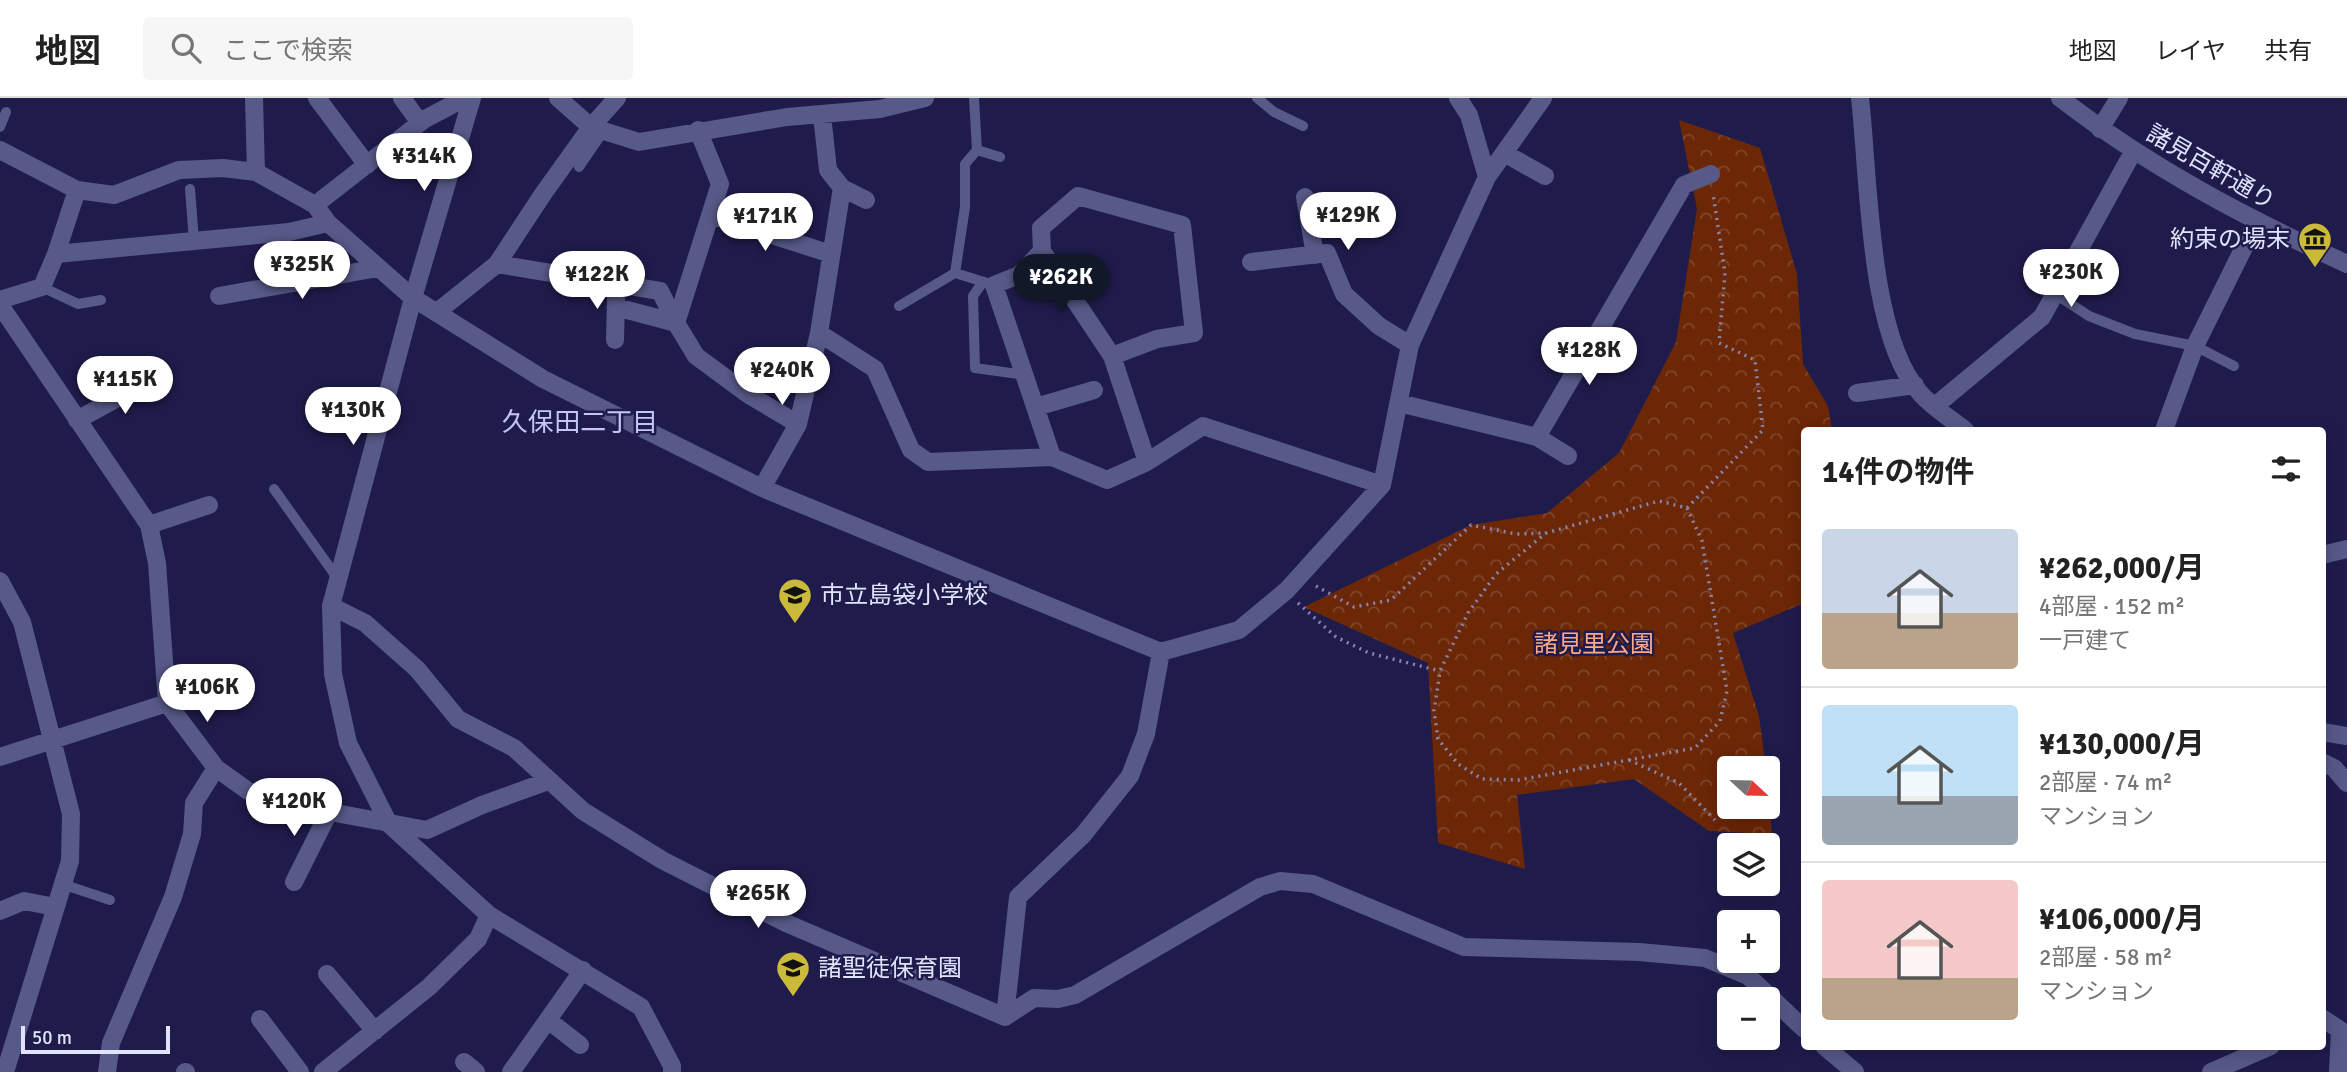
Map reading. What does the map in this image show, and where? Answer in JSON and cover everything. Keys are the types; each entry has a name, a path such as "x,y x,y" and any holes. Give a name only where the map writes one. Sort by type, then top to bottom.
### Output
{"street":[{"path":"254,98 256,172"},
{"path":"317,98 366,165"},
{"path":"402,98 420,123"},
{"path":"315,205 420,123 466,98"},
{"path":"472,98 413,298 331,606 333,674 348,743 389,824 489,915 640,1007 672,1066 672,1072"},
{"path":"558,98 597,129 639,142 787,117 880,109 925,98"},
{"path":"437,312 497,264 617,98"},
{"path":"782,98 787,117"},
{"path":"1458,98 1469,115 1486,177"},
{"path":"0,150 77,190 114,195 179,170 223,168 256,172 315,205 328,223 413,298 543,379 762,488 1161,652 1239,630 1303,579 1382,485 1410,345 1486,177 1543,98"},
{"path":"1860,98 1879,287 1895,351 1914,385 1961,427"},
{"name":"諸見百軒通り","path":"2060,98 2133,152 2256,223 2347,264"},
{"path":"2100,129 2119,98"},
{"path":"822,115 828,170 842,188 866,200"},
{"path":"676,323 719,184 698,130"},
{"path":"1936,406 2042,317 2057,295 2133,152"},
{"path":"1504,153 1545,176"},
{"path":"1538,437 1684,185 1710,174"},
{"path":"762,488 798,424 819,333 842,188"},
{"path":"77,190 56,254 41,287 0,302 149,525 157,563 167,703 216,768 248,791 329,812 427,830 482,805 548,781"},
{"path":"1112,356 1157,339 1194,333 1182,225 1078,195 1041,228 1042,251 1112,356 1147,462"},
{"path":"1305,197 1315,255"},
{"path":"710,215 831,254"},
{"path":"56,254 289,232 328,223"},
{"path":"2165,427 2195,346 2256,223"},
{"path":"1042,251 1019,275 989,283 1025,374 1052,457"},
{"path":"1251,262 1327,253 1344,294 1379,326 1410,345"},
{"path":"497,264 660,291 696,356 749,395 798,424"},
{"path":"219,296 378,268"},
{"path":"1019,275 1068,290"},
{"path":"615,340 617,284"},
{"path":"616,307 676,323"},
{"path":"819,333 875,369 911,450 928,462 1052,457 1107,480 1147,462 1203,426 1382,485"},
{"path":"77,420 154,378"},
{"path":"1857,393 1914,385"},
{"path":"1036,407 1094,390"},
{"path":"1399,403 1538,437 1568,456"},
{"path":"149,525 209,505"},
{"path":"2326,554 2347,549"},
{"path":"0,582 22,622 71,814 70,861 5,1072"},
{"path":"331,606 365,623 417,669 458,719 514,748 583,811 662,860 786,923 1005,1017"},
{"path":"1005,1017 1018,897 1083,835 1130,776 1146,734 1161,652"},
{"path":"0,757 167,703"},
{"path":"2326,733 2347,736"},
{"path":"2326,764 2334,768 2347,783"},
{"path":"107,1072 111,1043 173,897 192,834 194,803 216,768"},
{"path":"294,882 329,812"},
{"path":"1005,1017 1034,998 1058,999 1075,995 1260,887 1280,881 1313,884 1464,947 1639,952 1705,958 1748,976 1801,1026"},
{"path":"0,911 24,901 55,907"},
{"path":"323,1072 429,987 478,939 489,915"},
{"path":"511,1072 583,970"},
{"path":"327,974 375,1031"},
{"path":"260,1019 300,1072"},
{"path":"548,1020 580,1045"},
{"path":"2336,1031 2338,1072"},
{"path":"1829,1050 1855,1072"},
{"path":"2211,1072 2262,1050"}],"lane":[{"path":"955,273 965,207 965,163 977,150 974,98"},
{"path":"1257,98 1274,112 1303,126"},
{"path":"0,127 6,111"},
{"path":"579,167 597,129"},
{"path":"977,150 1000,157"},
{"path":"190,189 194,241"},
{"path":"900,306 955,273 989,283"},
{"path":"989,283 973,296 975,368 1025,374"},
{"path":"41,287 78,304 101,300"},
{"path":"2057,295 2089,316 2135,334 2195,346 2234,366"},
{"path":"274,489 338,579"},
{"path":"62,884 110,900"}],"path":[{"path":"1687,508 1763,430 1755,360 1719,343 1725,273 1710,174"},
{"path":"1440,671 1369,653 1336,636 1297,605 1303,579 1354,607 1391,600 1471,524 1516,534 1546,533 1659,501 1687,508"},
{"path":"1546,533 1496,574 1468,613 1440,671 1434,711 1438,739 1458,764 1482,779 1518,780 1695,748 1720,721 1727,691 1702,541 1687,508"},
{"path":"1629,760 1679,783 1715,820"}],"green space":[{"name":"諸見里公園","path":"1679,120 1760,148 1797,274 1803,364 1828,406 1832,427 1801,427 1801,604 1733,633 1759,716 1764,756 1717,756 1717,819 1771,819 1772,833 1709,831 1634,779 1517,795 1525,869 1438,843 1428,663 1304,607 1471,525 1547,513 1619,453 1676,342 1697,209"}],"place":[{"name":"約束の場末","path":"2315,269"},
{"name":"市立島袋小学校","path":"795,625"},
{"name":"諸聖徒保育園","path":"793,998"}],"district":[{"name":"久保田二丁目","path":"580,423"}]}
